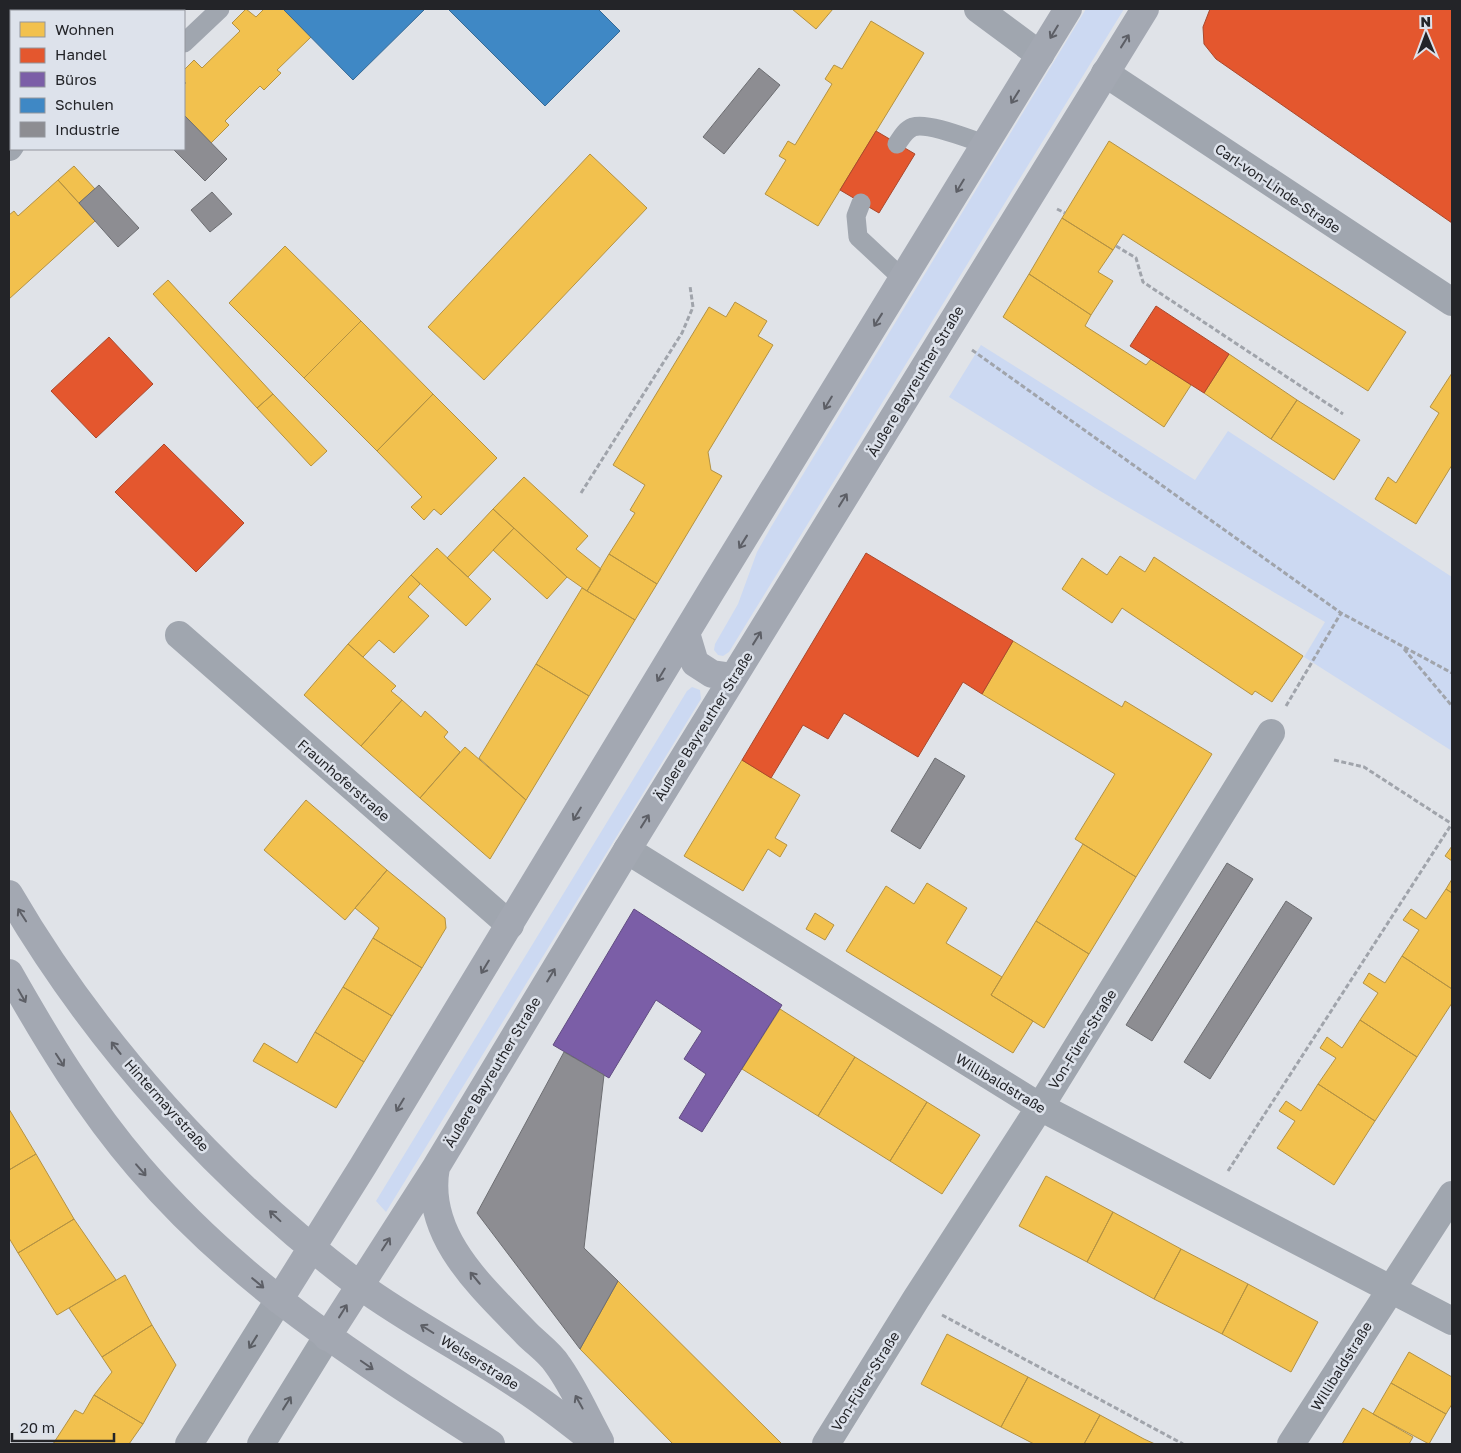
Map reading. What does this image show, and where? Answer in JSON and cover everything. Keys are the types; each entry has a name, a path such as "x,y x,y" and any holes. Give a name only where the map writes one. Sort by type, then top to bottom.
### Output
{"main road":[{"path":"189,1444 312,1248 510,925 686,633 1068,9"},
{"name":"Äußere Bayreuther Straße","path":"261,1444 436,1167 627,850 1145,9"},
{"path":"686,633 695,664 712,674 733,677"},
{"name":"Hintermayrstraße","path":"9,894 66,984 149,1088 222,1166 312,1248 360,1285"},
{"path":"9,973 72,1078 138,1166 221,1252 327,1337 374,1370 491,1444"},
{"path":"436,1167 434,1178 436,1208 442,1229 454,1250 474,1278 557,1363 602,1444"},
{"name":"Welserstraße","path":"360,1285 523,1388 597,1444"}],"street":[{"path":"978,9 1040,55"},
{"name":"Carl-von-Linde-Straße","path":"1105,73 1452,302"},
{"name":"Fraunhoferstraße","path":"179,635 510,925"},
{"name":"Von-Fürer-Straße","path":"826,1444 916,1299 1040,1107 1271,733"},
{"name":"Willibaldstraße","path":"627,850 1040,1107 1452,1321"},
{"path":"1390,1289 1452,1195"},
{"name":"Willibaldstraße","path":"1291,1444 1390,1289"}],"lane":[{"path":"185,42 220,9"},
{"path":"897,144 906,130 914,126 934,128 985,144"},
{"path":"861,203 856,216 858,237 903,279"}],"path":[{"path":"1116,246 1136,258 1143,282 1343,414"},
{"path":"580,493 682,333 693,307 690,286"},
{"path":"945,331 1341,612 1452,673"},
{"path":"1271,733 1341,612"},
{"path":"1402,647 1452,706"},
{"path":"1212,1197 1452,824 1364,768 1334,760"},
{"path":"916,1299 1184,1444"}],"shaded area":[{"path":"1086,9 1124,9 729,652 723,656 718,655 714,650 715,644 738,604 757,552 771,527"},
{"path":"981,345 1195,480 1228,431 1452,577 1452,751 1304,657 1325,622 1095,488 949,397"},
{"path":"692,687 700,690 701,699 386,1212 376,1201 687,691"}],"building: Wohnen":[{"path":"9,9 76,10 10,10 10,45"},
{"path":"246,9 256,17 264,9 283,9 311,37 277,70 281,73 264,90 260,86 225,121 229,125 211,143 185,116 185,69 194,60 202,68 240,31 232,23"},
{"path":"792,9 833,9 816,29"},
{"path":"871,21 924,53 818,226 765,194 786,160 779,156 788,141 795,145 832,84 825,79 834,65 842,69"},
{"path":"1109,141 1406,332 1368,391 1123,234 1113,250 1062,218"},
{"path":"590,154 647,208 484,380 428,327"},
{"path":"74,166 95,189 79,203 58,180"},
{"path":"58,180 95,221 9,299 9,215 14,211 18,216"},
{"path":"1062,218 1113,250 1098,272 1113,281 1091,315 1029,274"},
{"path":"285,246 361,321 304,378 229,303"},
{"path":"1029,274 1091,315 1085,326 1146,365 1151,359 1191,385 1164,427 1003,317"},
{"path":"168,280 273,394 257,408 153,294"},
{"path":"735,302 767,321 758,336 773,345 708,452 711,470 722,476 657,584 609,554 635,513 630,510 645,485 613,465 709,307 726,317"},
{"path":"361,321 433,394 377,451 304,378"},
{"path":"1229,354 1297,400 1271,439 1204,393"},
{"path":"1452,373 1452,465 1416,524 1375,499 1388,477 1396,483 1439,413 1430,407"},
{"path":"273,394 327,451 311,466 257,408"},
{"path":"433,394 497,458 441,515 434,509 424,520 411,507 422,497 377,451"},
{"path":"1297,400 1360,440 1334,480 1271,439"},
{"path":"524,477 588,536 576,549 601,569 587,591 567,577 493,509"},
{"path":"493,509 514,528 468,577 447,558"},
{"path":"514,528 567,577 547,599 493,550"},
{"path":"437,548 491,599 466,626 411,575"},
{"path":"609,554 657,584 635,620 587,591"},
{"path":"1120,556 1145,572 1154,557 1303,656 1272,702 1255,691 1252,695 1122,608 1112,623 1062,589 1082,558 1107,575"},
{"path":"411,575 420,584 408,597 429,616 394,653 379,640 363,657 348,644"},
{"path":"582,588 635,620 589,696 536,664"},
{"path":"1013,641 1122,707 1125,701 1212,754 1136,877 1075,839 1115,774 982,694"},
{"path":"348,644 396,686 391,691 402,700 361,746 304,695"},
{"path":"536,664 589,696 526,800 479,758"},
{"path":"402,700 421,717 425,711 448,732 444,737 460,752 420,798 361,746"},
{"path":"465,747 526,800 490,859 420,798"},
{"path":"742,760 800,795 775,838 787,845 780,857 768,849 743,891 684,856"},
{"path":"306,800 387,870 345,920 264,850"},
{"path":"1083,844 1136,877 1089,954 1036,921"},
{"path":"1452,846 1452,861 1445,856"},
{"path":"387,870 445,918 446,928 422,968 373,938 379,928 355,908"},
{"path":"1452,879 1452,893 1446,889"},
{"path":"927,883 967,908 946,943 1002,977 991,995 1033,1021 1013,1053 846,951 886,886 914,904"},
{"path":"1446,889 1452,893 1452,989 1402,956 1419,930 1403,920 1411,909 1426,919"},
{"path":"815,913 834,925 825,940 806,929"},
{"path":"1036,921 1089,954 1044,1028 991,995"},
{"path":"373,938 422,968 392,1016 343,987"},
{"path":"1402,956 1452,989 1452,1003 1417,1057 1360,1020 1378,993 1363,983 1369,973 1385,983"},
{"path":"343,987 392,1016 364,1062 315,1032"},
{"path":"780,1009 855,1057 818,1116 742,1069"},
{"path":"1360,1020 1417,1057 1375,1121 1318,1084 1336,1058 1320,1048 1327,1037 1342,1048"},
{"path":"315,1032 364,1062 336,1108 253,1061 264,1043 297,1063"},
{"path":"855,1057 927,1102 890,1161 818,1116"},
{"path":"1318,1084 1375,1121 1334,1185 1277,1148 1295,1121 1279,1111 1286,1101 1301,1111"},
{"path":"927,1102 980,1135 942,1194 890,1161"},
{"path":"9,1109 36,1154 9,1170"},
{"path":"36,1154 74,1219 18,1253 9,1238 9,1170"},
{"path":"1046,1176 1113,1212 1087,1262 1019,1226"},
{"path":"1113,1212 1181,1249 1154,1299 1087,1262"},
{"path":"74,1219 116,1280 57,1315 18,1253"},
{"path":"1181,1249 1248,1284 1222,1334 1154,1299"},
{"path":"125,1275 152,1325 102,1357 69,1308"},
{"path":"618,1281 782,1444 673,1444 580,1349"},
{"path":"1248,1284 1318,1322 1291,1372 1222,1334"},
{"path":"152,1325 176,1365 143,1424 94,1395 112,1372 102,1357"},
{"path":"947,1334 1028,1377 1001,1427 921,1384"},
{"path":"1409,1352 1452,1377 1452,1404 1446,1414 1391,1383"},
{"path":"1028,1377 1100,1415 1084,1444 1034,1444 1001,1427"},
{"path":"1391,1383 1446,1414 1429,1444 1373,1414"},
{"path":"94,1395 143,1424 129,1444 53,1444 75,1410 83,1414"},
{"path":"1363,1408 1413,1437 1409,1444 1342,1444"},
{"path":"1100,1415 1144,1439 1155,1444 1084,1444"}],"building: Handel":[{"path":"1210,9 1452,9 1452,223 1216,59 1204,44 1203,27"},
{"path":"876,131 915,154 879,213 840,190"},
{"path":"1156,306 1229,354 1204,393 1130,346"},
{"path":"109,337 153,384 96,438 51,391"},
{"path":"164,444 244,523 196,572 115,492"},
{"path":"866,553 1013,641 982,694 963,682 918,757 844,713 828,739 803,725 771,778 742,760"}],"building: Büros":[{"path":"634,909 782,1005 702,1132 679,1118 706,1074 684,1059 702,1031 656,1000 609,1078 553,1045"}],"building: Schulen":[{"path":"283,9 425,9 353,80"},
{"path":"448,9 598,9 620,31 545,106"}],"building: Industrie":[{"path":"759,68 780,85 724,154 703,137"},
{"path":"185,116 227,159 205,181 174,150 185,150"},
{"path":"99,185 139,228 118,247 79,203"},
{"path":"212,192 232,214 210,232 191,210"},
{"path":"935,758 965,776 920,849 891,831"},
{"path":"1227,863 1253,879 1152,1041 1126,1025"},
{"path":"1286,901 1312,918 1210,1079 1184,1062"},
{"path":"564,1052 604,1075 584,1248 618,1281 580,1349 477,1213"}]}
